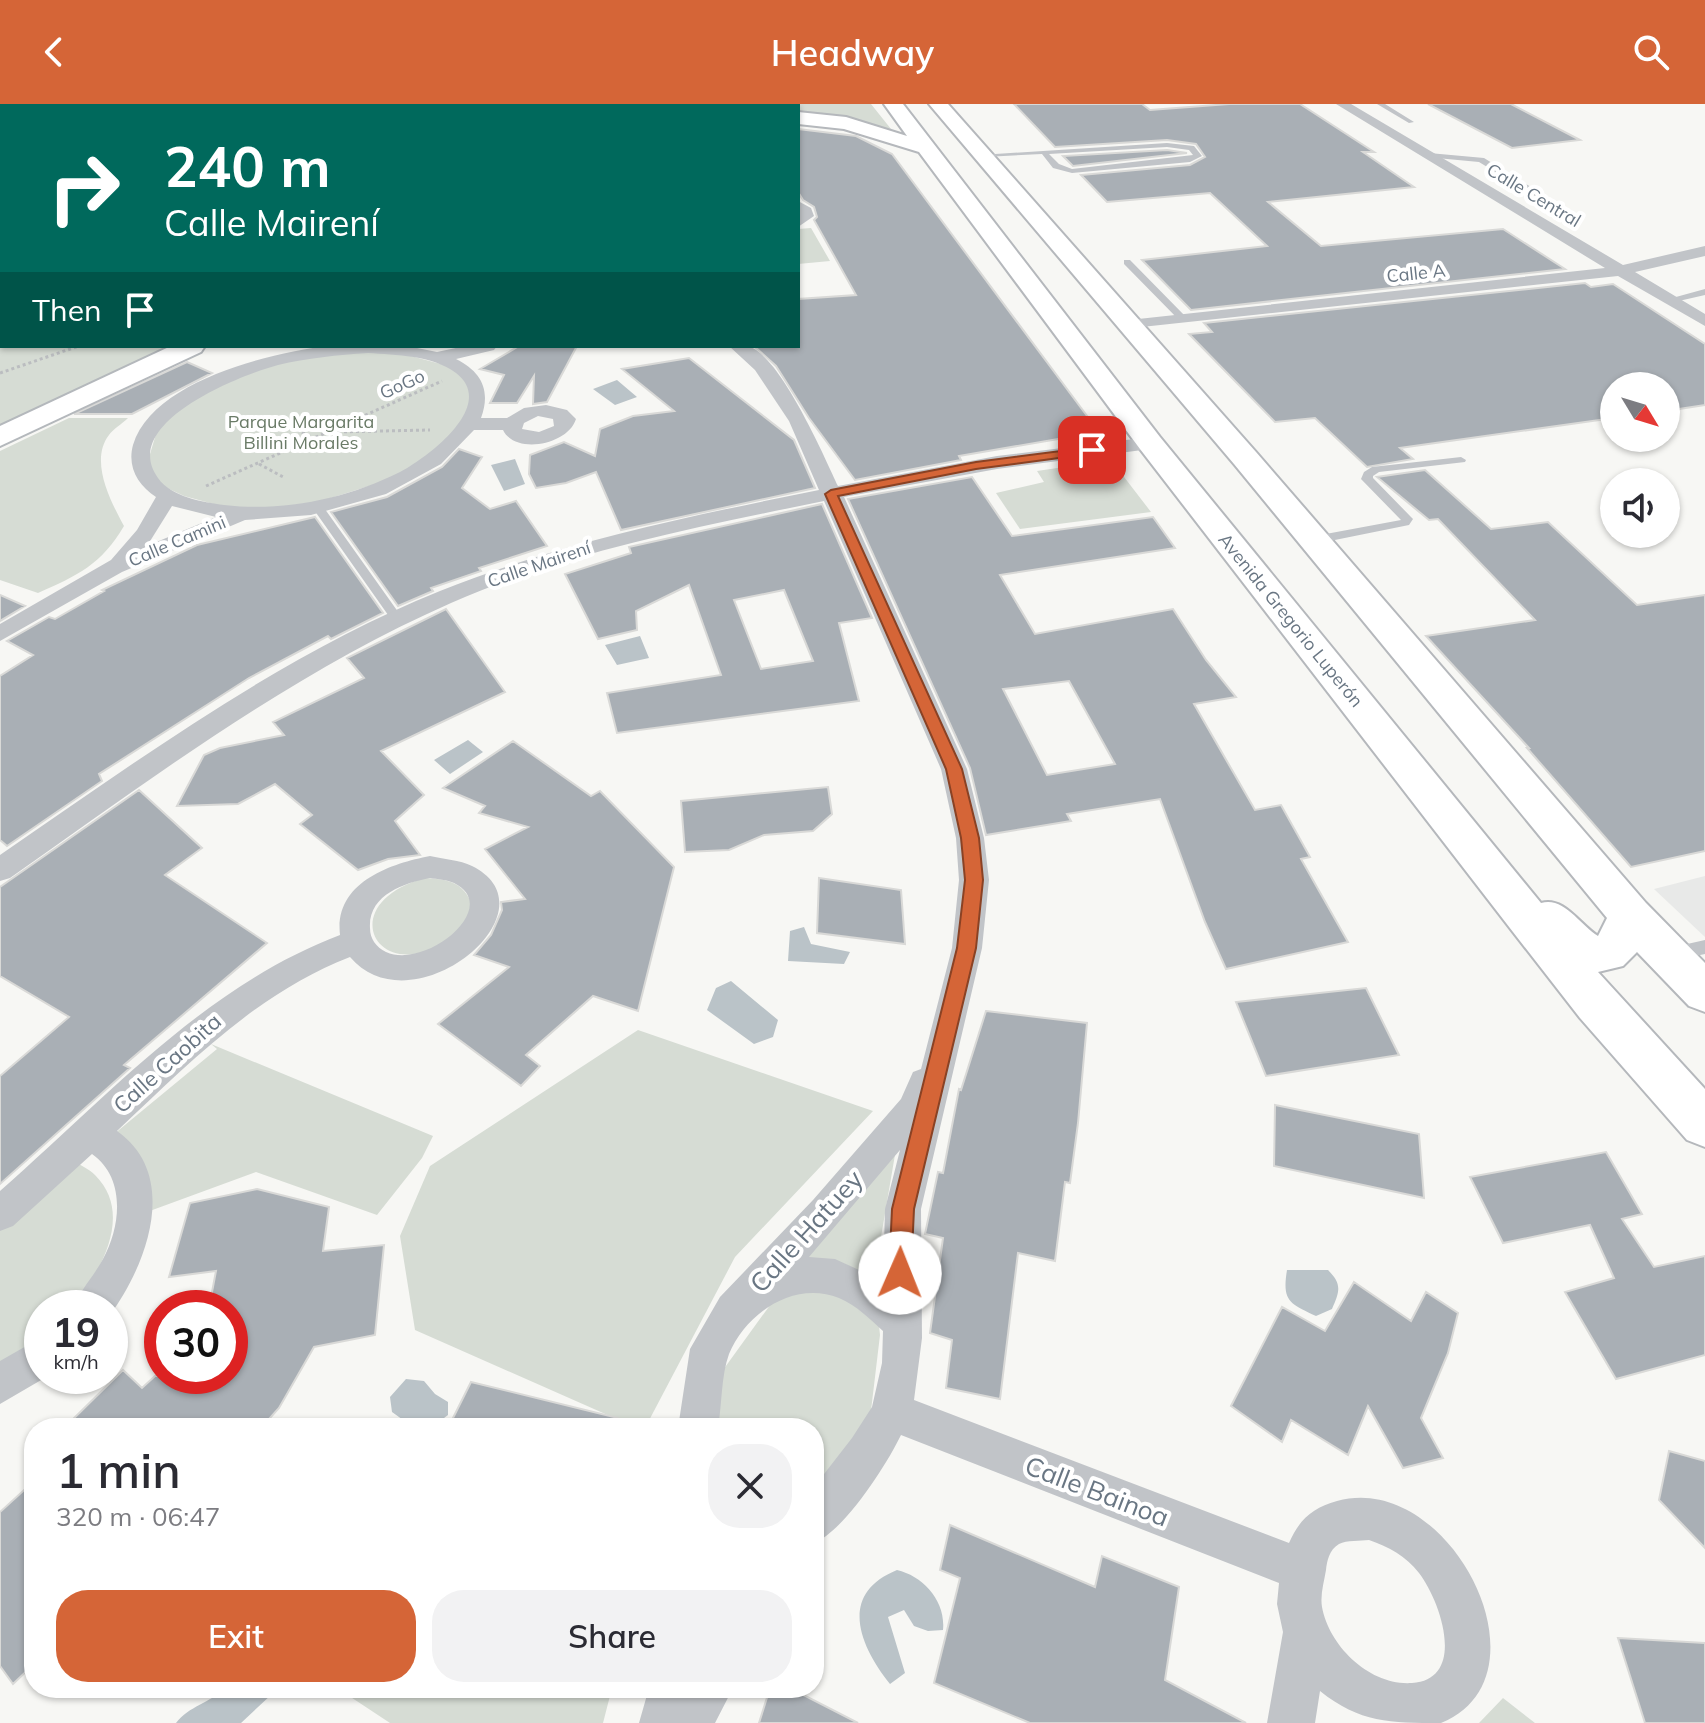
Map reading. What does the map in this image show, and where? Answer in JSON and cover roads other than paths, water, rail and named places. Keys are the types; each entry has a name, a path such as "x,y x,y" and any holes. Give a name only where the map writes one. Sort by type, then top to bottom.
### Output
{"main road":[{"path":"898,110 914,105 942,107 1315,540 1630,915 1705,993"},
{"name":"Avenida Gregorio Luperón","path":"898,110 1150,443 1597,1004 1705,1124"},
{"path":"800,118 846,123 926,148"},
{"path":"0,437 188,348"},
{"path":"1470,844 1511,870 1562,936 1588,952 1598,954 1617,948 1624,941 1630,915"},
{"path":"1597,1004 1602,974 1616,965 1627,963 1655,968 1671,977 1705,1010"}],"street":[{"name":"Calle Central","path":"1342,104 1705,321"},
{"name":"Calle A","path":"1129,325 1620,271 1705,251"},
{"path":"436,358 479,348"},
{"path":"477,384 500,348"},
{"name":"Calle Hatuey","path":"740,348 762,366 799,421 954,769 970,838 974,880 967,948 903,1209 899,1249 902,1357 891,1411 873,1443 832,1476 824,1496"},
{"path":"393,349 436,358 471,373 477,384 478,401 469,424 455,443 434,461 400,480 318,507 241,514 213,511 167,496 148,480 140,465 140,447 162,416 214,382 271,361 335,350 393,349"},
{"path":"469,424 512,424"},
{"name":"Calle Mairení","path":"0,870 223,716 397,619 553,557 643,532 976,465 1150,443"},
{"name":"Calle Camini","path":"114,567 146,533 167,496"},
{"name":"Calle Camini","path":"0,634 114,567 241,514"},
{"name":"Calle Caobita","path":"0,1214 222,1012 280,973 355,942"},
{"name":"Calle Hatuey","path":"700,1418 710,1349 734,1311 826,1212 913,1109 942,1044"},
{"path":"90,1133 115,1151 131,1178 136,1211 127,1250 107,1290"},
{"path":"734,1311 759,1290 788,1278 819,1274 849,1281 876,1296 901,1321"},
{"path":"0,1384 24,1369"},
{"path":"704,1388 715,1418"},
{"name":"Calle Bainoa","path":"891,1411 1304,1571"},
{"path":"1369,1519 1395,1527 1420,1543 1442,1566 1458,1593 1467,1623 1467,1653 1460,1679 1441,1699 1415,1709 1385,1706 1355,1692 1328,1667 1306,1632 1299,1603 1307,1548 1323,1530 1344,1520 1369,1519"},
{"path":"1291,1723 1306,1632"},
{"path":"663,1723 669,1698"},
{"path":"688,1723 704,1698"}],"lane":[{"path":"1380,104 1411,122"},
{"path":"984,155 1182,145 1191,148 1198,156 1190,160 1072,171 1056,166 1045,153"},
{"path":"1429,155 1481,160 1553,203"},
{"path":"1127,262 1183,319"},
{"path":"1670,300 1705,292"},
{"path":"1315,540 1405,523 1407,519 1367,479 1368,474 1376,469 1461,460"},
{"path":"318,507 397,619"},
{"path":"1668,955 1705,947"}],"park label":[{"name":"Parque Margarita Billini Morales","path":"301,431"}]}
